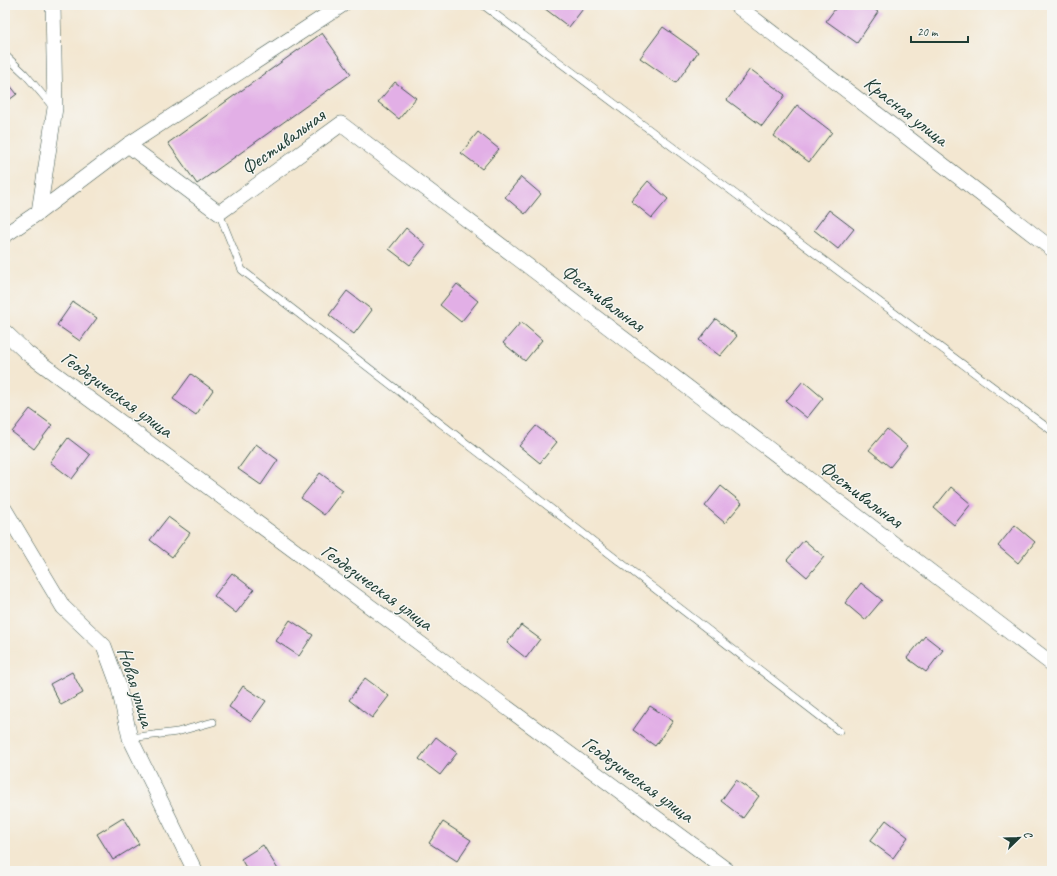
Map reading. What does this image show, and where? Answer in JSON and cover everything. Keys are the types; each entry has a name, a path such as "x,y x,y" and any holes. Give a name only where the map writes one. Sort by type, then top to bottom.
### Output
{"street":[{"path":"39,212 55,108 53,5"},
{"path":"5,235 39,212 128,145 342,5"},
{"name":"Красная улица","path":"736,5 1052,249"},
{"name":"Фестивальная","path":"219,213 341,124 1052,664"},
{"path":"128,145 219,213"},
{"name":"Геодезическая улица","path":"5,332 27,353 728,871"},
{"name":"Новая улица","path":"5,510 63,607 104,646 118,684 130,738 195,871"}],"lane":[{"path":"483,5 1052,431"},
{"path":"5,55 25,74 55,108"},
{"path":"219,213 242,270 839,731"},
{"path":"130,738 177,732 213,722"}],"building":[{"path":"540,5 586,5 569,27"},
{"path":"838,5 868,5 878,12 857,43 826,21"},
{"path":"663,27 698,52 676,83 640,58"},
{"path":"322,33 351,74 197,184 168,143"},
{"path":"750,69 785,95 762,126 727,100"},
{"path":"5,79 17,94 5,103"},
{"path":"395,82 416,98 399,119 378,102"},
{"path":"797,105 832,132 809,162 774,136"},
{"path":"478,132 499,149 482,169 461,153"},
{"path":"521,177 541,194 525,214 505,197"},
{"path":"648,181 668,199 652,218 631,201"},
{"path":"829,210 854,229 838,249 814,230"},
{"path":"406,228 426,245 410,265 389,249"},
{"path":"457,284 478,301 461,322 440,305"},
{"path":"347,291 372,310 354,334 329,315"},
{"path":"73,302 97,318 80,341 57,325"},
{"path":"716,319 737,336 720,356 699,340"},
{"path":"521,322 542,340 525,361 503,343"},
{"path":"191,374 213,390 196,415 173,399"},
{"path":"803,381 823,398 807,418 786,401"},
{"path":"30,409 52,425 34,449 12,432"},
{"path":"536,426 557,442 540,463 519,446"},
{"path":"887,429 907,446 890,467 869,450"},
{"path":"68,438 90,455 72,479 50,462"},
{"path":"256,444 278,460 261,485 238,469"},
{"path":"320,473 343,490 324,515 301,498"},
{"path":"721,486 742,503 725,523 705,506"},
{"path":"951,487 971,504 954,525 934,508"},
{"path":"168,517 190,533 172,557 150,540"},
{"path":"1015,525 1035,542 1018,563 998,546"},
{"path":"804,540 824,557 807,577 787,560"},
{"path":"232,573 254,590 236,613 214,596"},
{"path":"861,583 882,600 865,620 845,603"},
{"path":"290,620 313,635 299,656 276,641"},
{"path":"521,625 540,639 526,658 507,643"},
{"path":"925,636 943,650 926,672 907,658"},
{"path":"72,672 83,693 61,705 50,684"},
{"path":"365,678 389,696 372,718 349,700"},
{"path":"243,686 266,701 251,722 229,707"},
{"path":"650,706 673,721 655,746 633,730"},
{"path":"436,737 457,753 440,775 419,759"},
{"path":"736,780 759,796 743,818 721,801"},
{"path":"123,818 139,844 113,860 97,834"},
{"path":"886,820 908,837 893,858 870,841"},
{"path":"443,822 471,840 457,861 429,843"},
{"path":"263,845 279,871 248,871 241,859"}]}
